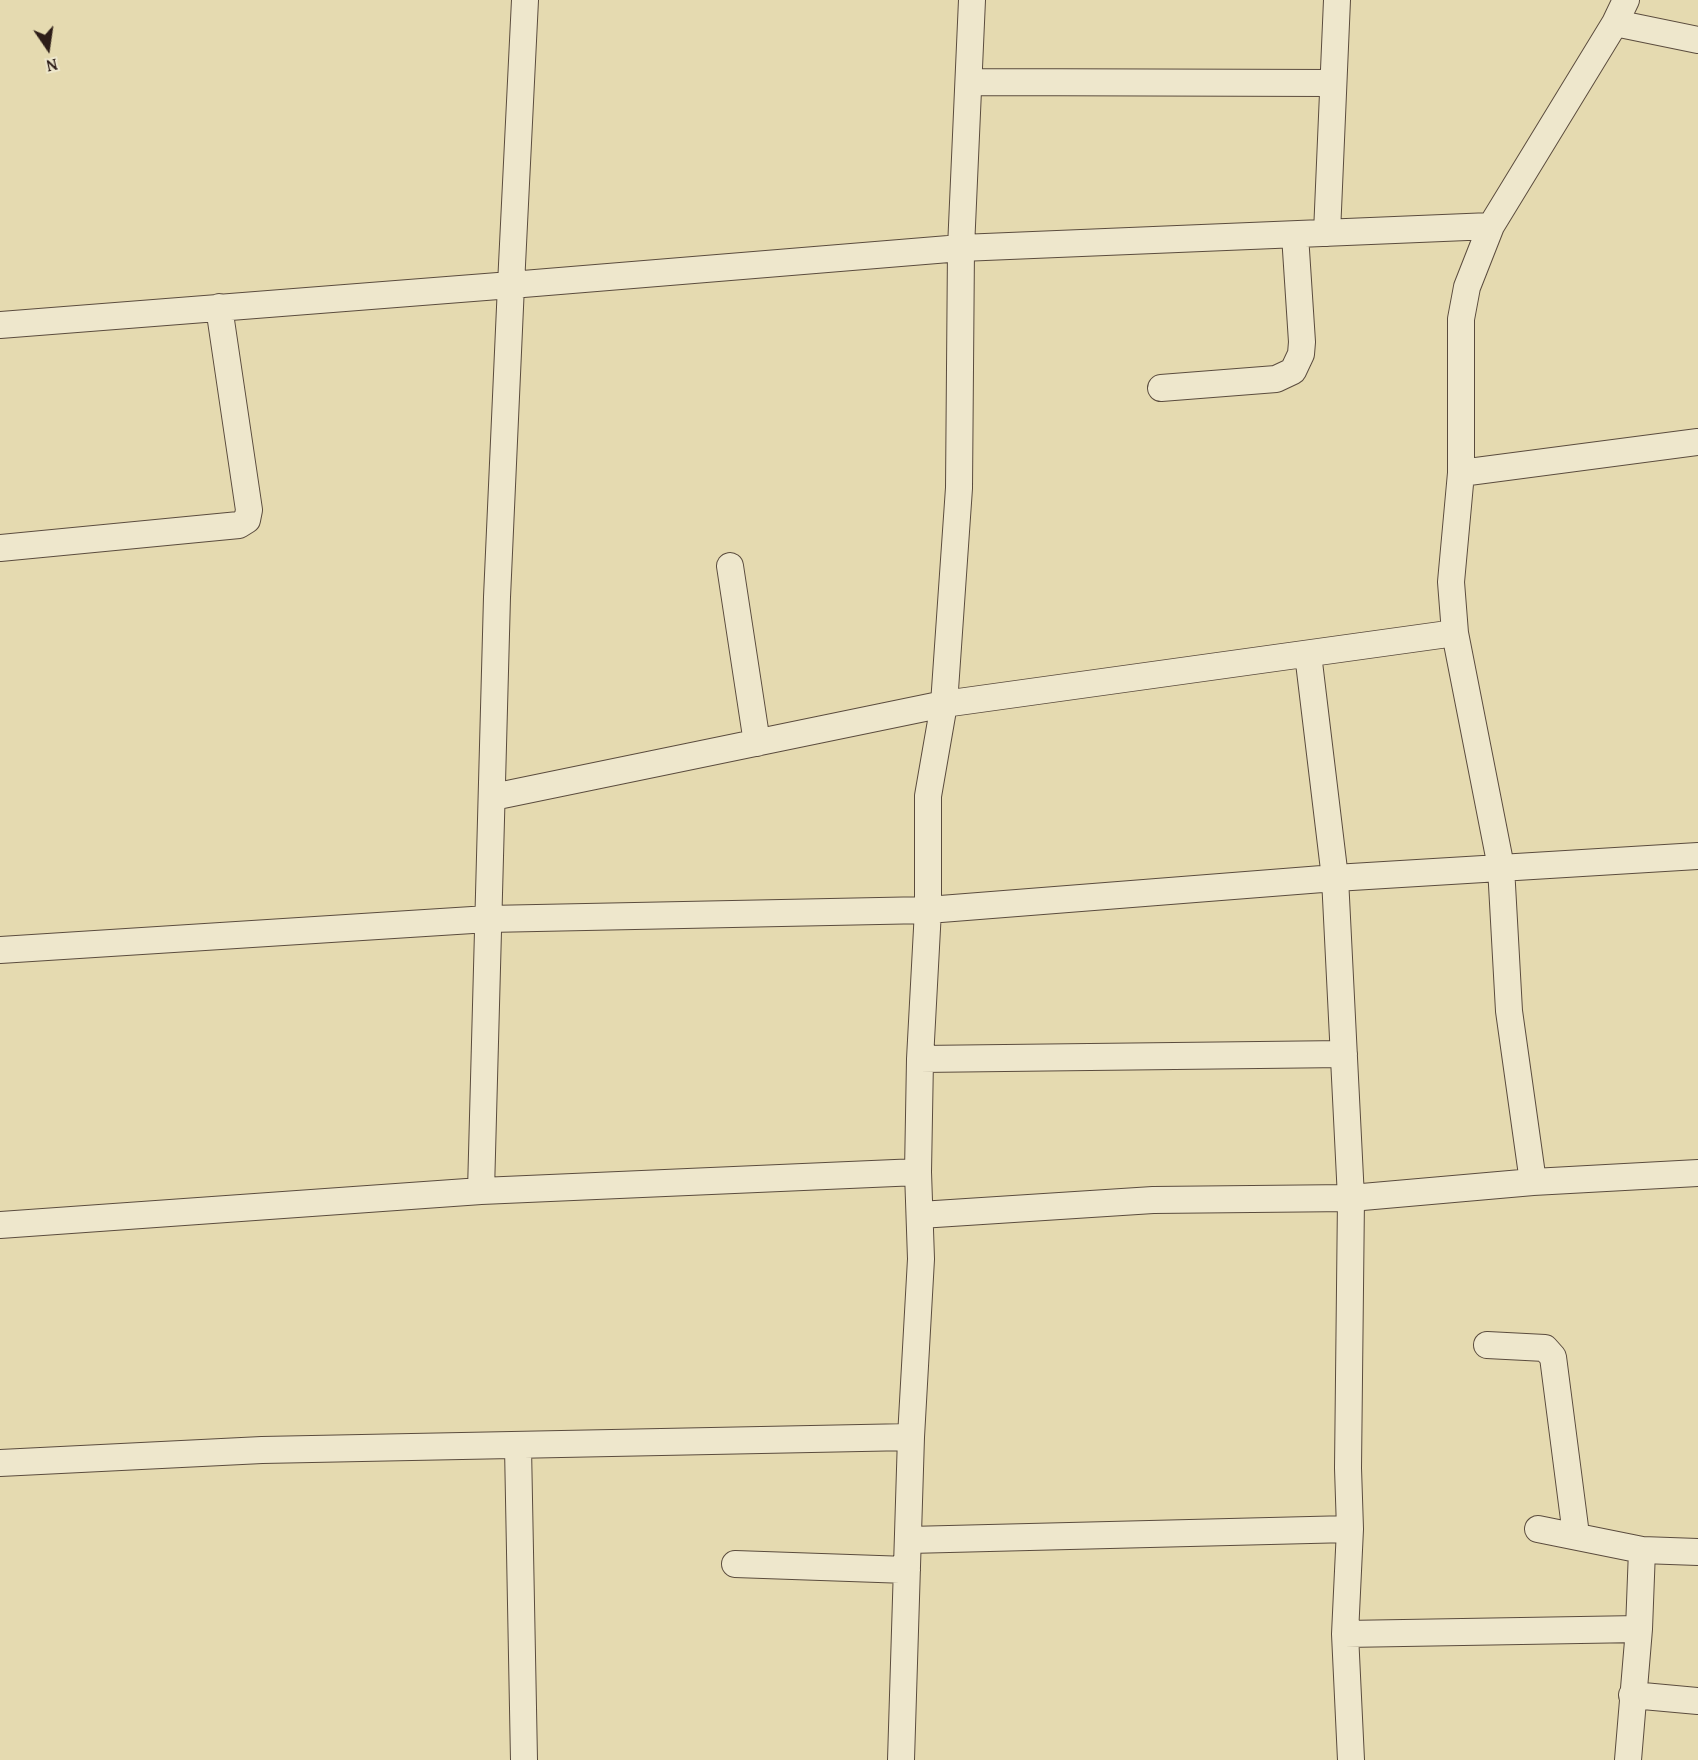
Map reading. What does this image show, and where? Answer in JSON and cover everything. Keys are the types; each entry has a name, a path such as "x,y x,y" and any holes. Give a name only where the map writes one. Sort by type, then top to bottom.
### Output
{"street":[{"path":"481,1191 497,597 525,0"},
{"path":"901,1760 909,1540 910,1437 921,1259 918,1172 920,1059 928,910 928,796 944,704 959,489 961,248 972,0"},
{"path":"1327,233 1337,0"},
{"path":"1533,1182 1509,1011 1501,867 1455,633 1451,582 1461,473 1461,319 1467,287 1491,226 1615,23 1626,0"},
{"path":"1615,23 1698,40"},
{"path":"969,82 1332,84"},
{"path":"0,325 961,248 1491,226"},
{"path":"1161,388 1276,379 1293,371 1301,354 1302,342 1295,235"},
{"path":"0,548 239,525 247,520 249,510 219,307"},
{"path":"1461,473 1698,442"},
{"path":"730,566 756,743"},
{"path":"493,797 944,704 1455,633"},
{"path":"1308,654 1335,878 1351,1198 1348,1468 1350,1529 1345,1634 1351,1760"},
{"path":"0,950 488,919 928,910 1335,878 1698,856"},
{"path":"920,1059 1344,1054"},
{"path":"0,1225 481,1191 918,1172"},
{"path":"920,1215 1153,1200 1351,1198 1533,1182 1698,1173"},
{"path":"1487,1345 1545,1348 1553,1358 1576,1535"},
{"path":"0,1463 262,1450 518,1447 910,1437"},
{"path":"518,1447 524,1760"},
{"path":"1538,1528 1642,1550 1698,1552"},
{"path":"909,1540 1350,1529"},
{"path":"1628,1760 1639,1629 1642,1550"},
{"path":"735,1564 907,1570"},
{"path":"1345,1634 1639,1629"},
{"path":"1632,1695 1698,1701"}]}
